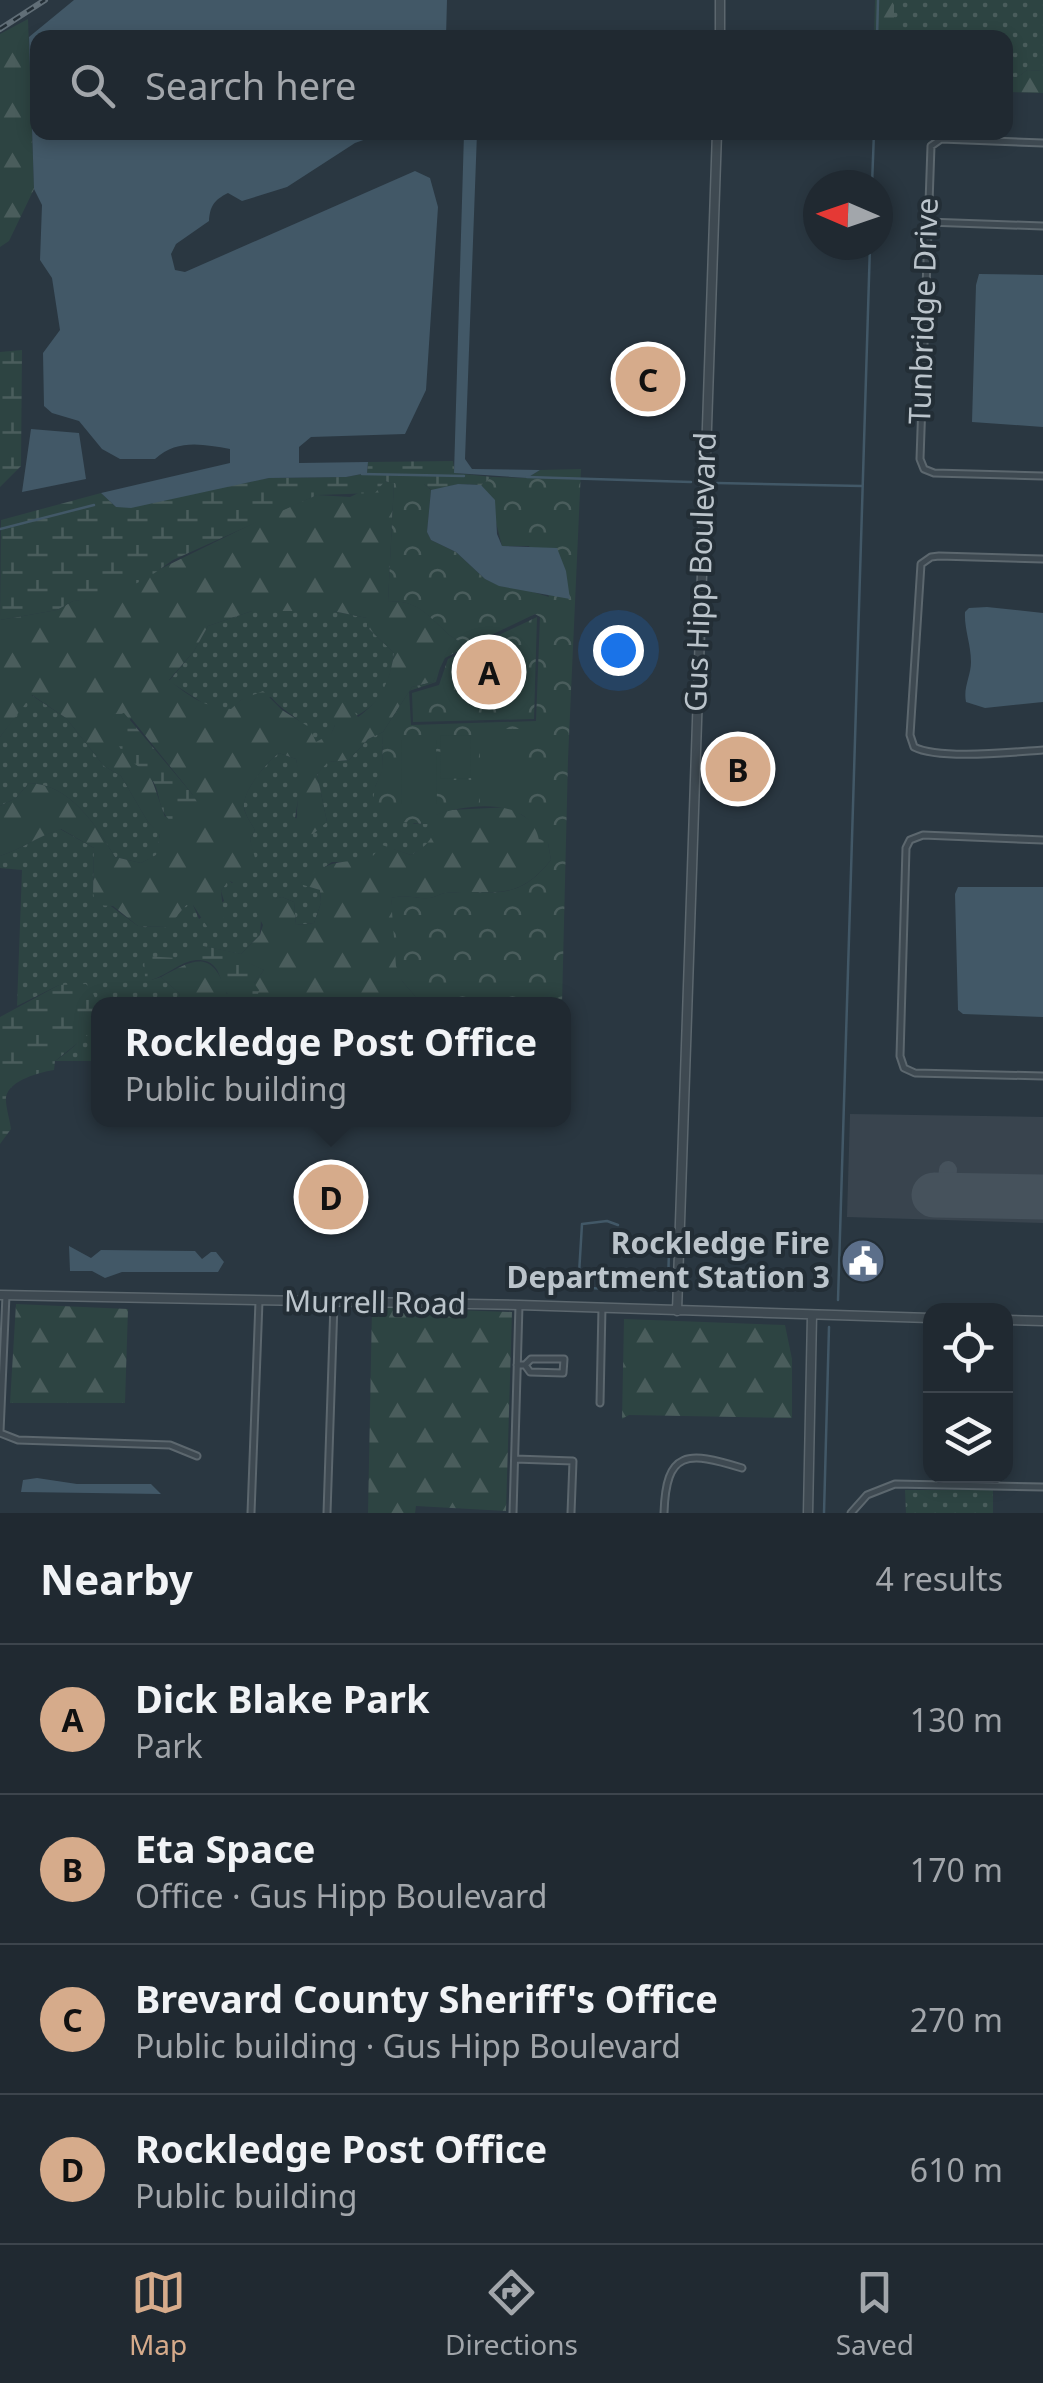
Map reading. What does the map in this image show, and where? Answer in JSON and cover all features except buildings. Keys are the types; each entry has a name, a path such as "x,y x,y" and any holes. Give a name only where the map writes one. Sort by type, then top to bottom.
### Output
{"street":[{"path":"720,0 720,30"},
{"name":"Gus Hipp Boulevard","path":"678,1311 717,140"},
{"name":"Tunbridge Drive","path":"943,140 934,142 929,151 921,464 934,473 1043,476"},
{"name":"Tunbridge Drive","path":"971,140 1043,143"},
{"path":"927,222 1043,226"},
{"path":"1043,560 939,556 921,564 910,735 914,747 926,752 994,754 1043,750"},
{"path":"1043,840 917,836 910,840 906,848 900,1056 904,1068 914,1073 1043,1076"},
{"path":"3,1295 0,1433 18,1440 170,1445 197,1456"},
{"name":"Murrell Road","path":"3,1295 923,1318"},
{"path":"251,1513 258,1300"},
{"path":"328,1513 334,1303"},
{"path":"513,1513 521,1366 519,1305"},
{"path":"600,1403 602,1308"},
{"path":"808,1513 812,1315"},
{"path":"1013,1320 1043,1321"},
{"path":"532,1359 564,1360 563,1373 530,1372 521,1366 532,1359"},
{"path":"514,1459 573,1460 570,1513"},
{"path":"664,1513 665,1483 676,1463 720,1461 742,1468"},
{"path":"851,1513 867,1495 896,1484 1043,1487"}],"shaded area":[{"path":"850,1114 1043,1117 1043,1223 847,1217"}],"green space":[{"path":"875,0 894,0 894,30 874,30"},
{"path":"894,0 1043,0 1043,71 1027,70 1013,78 1013,30 894,30"},
{"path":"28,19 34,189 9,241 0,247 0,34"},
{"path":"1027,70 1043,71 1043,93 1013,92 1013,78"},
{"path":"22,350 21,466 0,487 0,352"},
{"path":"453,461 455,473 492,477 481,485 458,484 433,491 424,484 402,486 385,481 375,493 317,495 173,560 146,579 103,598 73,601 57,610 0,620 1,520 101,493 116,507 269,478 346,477 367,473 368,462"},
{"path":"581,469 562,997 416,997 402,981 396,966 391,898 503,892 526,883 551,860 548,843 539,840 534,826 524,816 511,810 464,808 436,815 435,824 426,824 394,820 372,808 382,771 383,732 409,692 411,725 536,721 540,617 535,614 468,646 413,606 388,602 394,483 424,484 431,490 427,532 431,540 456,552 485,579 549,597 529,546 502,546 489,495 481,485 492,477 527,478 540,470"},
{"path":"384,481 394,483 388,602 414,606 468,646 445,658 433,682 412,687 383,732 368,739 349,760 328,762 317,774 327,822 313,834 298,835 296,759 279,753 256,778 244,801 255,830 250,839 255,858 241,884 228,881 221,891 224,920 208,928 193,905 186,905 168,927 138,926 113,906 96,905 94,848 61,829 0,856 0,806 16,798 29,783 44,785 69,798 90,820 115,857 141,863 156,855 160,834 148,822 121,776 104,766 66,718 32,695 0,737 0,620 103,597 317,495 350,497","holes":["252,611 333,611 367,618 367,627 394,653 390,673 378,697 358,717 347,702 334,703 328,710 335,725 331,734 316,742 309,727 282,710 263,691 231,709 198,700 169,680 194,651 208,626","131,718 193,795 165,817 151,777 123,731"]},
{"path":"252,611 333,611 367,618 367,627 394,653 383,691 370,707 335,725 331,735 315,743 301,722 271,697 241,700 231,710 209,707 169,681 194,651 208,626"},
{"path":"537,617 534,719 413,722 412,693 439,685 448,659"},
{"path":"441,664 436,682 410,691 433,682"},
{"path":"31,695 66,718 104,766 121,776 148,822 160,833 157,855 141,863 115,857 80,808 44,785 29,783 16,798 0,806 0,737"},
{"path":"124,713 193,795 197,802 194,823 177,826 170,820 154,782 122,751 119,746 125,739 123,731 113,722 114,714"},
{"path":"480,729 522,729 522,805 480,805"},
{"path":"383,732 382,772 375,787 414,824 435,824 433,835 421,849 411,855 393,849 368,862 332,862 301,883 320,890 321,903 314,923 296,925 294,902 282,897 262,903 260,935 241,954 207,947 163,959 151,980 161,977 180,997 93,997 86,985 59,985 17,1006 22,870 0,868 0,856 60,829 94,848 93,893 138,926 167,927 186,905 193,905 199,919 224,901 221,891 228,880 232,883 254,858 250,839 255,830 244,800 268,763 279,753 296,759 301,781 295,818 327,822 317,774 327,762 349,760 368,739"},
{"path":"470,735 471,778 441,779 440,736"},
{"path":"401,740 436,740 437,804 402,804"},
{"path":"510,807 531,821 548,843 551,860 514,889 391,898 402,981 416,997 180,997 161,977 202,961 216,970 227,994 255,987 264,970 248,963 241,954 260,935 263,925 256,912 262,902 282,897 294,902 296,925 314,923 321,903 320,890 300,884 323,867 348,861 368,862 382,845 411,855 430,839 435,815 450,810"},
{"path":"198,945 242,954 249,963 264,970 254,983 259,990 257,997 230,997 215,967 208,962 190,961 157,978 145,977 144,956 176,958"},
{"path":"86,984 94,995 91,1032 55,1061 54,1070 26,1078 8,1091 11,1129 0,1144 0,1017 59,985"},
{"path":"90,1027 91,1061 55,1061 74,1046"},
{"path":"16,1304 128,1309 125,1403 10,1403"},
{"path":"372,1307 512,1312 506,1511 416,1506 415,1513 368,1513"},
{"path":"624,1319 785,1325 792,1359 792,1418 629,1415 622,1419"},
{"path":"905,1490 993,1490 993,1513 906,1513"}],"water":[{"path":"74,0 447,0 446,30 38,30"},
{"path":"32,140 363,140 287,187 242,201 228,193 223,196 210,211 209,221 176,244 171,254 175,270 185,272 415,171 430,178 438,207 426,390 405,434 311,437 299,447 299,463 368,462 367,473 269,478 131,508 116,507 101,493 230,463 230,449 190,445 172,448 155,459 120,459 102,449 79,421 52,413 44,406 43,353 60,330 52,278 40,260 42,205 34,189"},
{"path":"464,140 477,140 465,459 472,469 540,470 527,478 454,473"},
{"path":"979,274 1043,275 1043,427 972,422"},
{"path":"31,429 79,433 86,479 22,492"},
{"path":"458,484 481,485 495,500 497,534 502,546 557,548 566,571 570,599 499,586 485,579 456,552 431,540 427,532 431,490"},
{"path":"969,608 1043,613 1043,702 985,708 966,702 971,662 965,612"},
{"path":"958,887 1043,887 1043,1017 963,1014 958,1010"},
{"path":"69,1246 91,1258 101,1250 195,1251 202,1259 216,1252 224,1262 218,1272 122,1272 105,1278 92,1271 70,1271"},
{"path":"37,1478 77,1484 151,1484 161,1494 21,1492 23,1480"}],"waterway":[{"path":"877,30 878,0"},
{"path":"873,170 874,140"},
{"path":"838,1300 870,260"},
{"path":"362,474 464,476"},
{"path":"527,477 691,482"},
{"path":"717,483 862,486"},
{"path":"0,529 94,505"},
{"path":"579,1274 582,1224 607,1221 618,1225"},
{"path":"634,1289 668,1288 669,1248"},
{"path":"532,1286 614,1289"},
{"path":"824,1513 829,1327"}],"taxiway":[{"path":"945,1195 948,1170"}],"runway":[{"path":"934,1195 1043,1197"}],"railway":[{"path":"0,29 45,0"}],"place":[{"name":"Brevard County Sheriff's Office","path":"648,379"},
{"name":"Dick Blake Park","path":"489,672"},
{"name":"Eta Space","path":"738,769"},
{"name":"Rockledge Post Office","path":"331,1197"},
{"name":"Rockledge Fire Department Station 3","path":"863,1261"}]}
